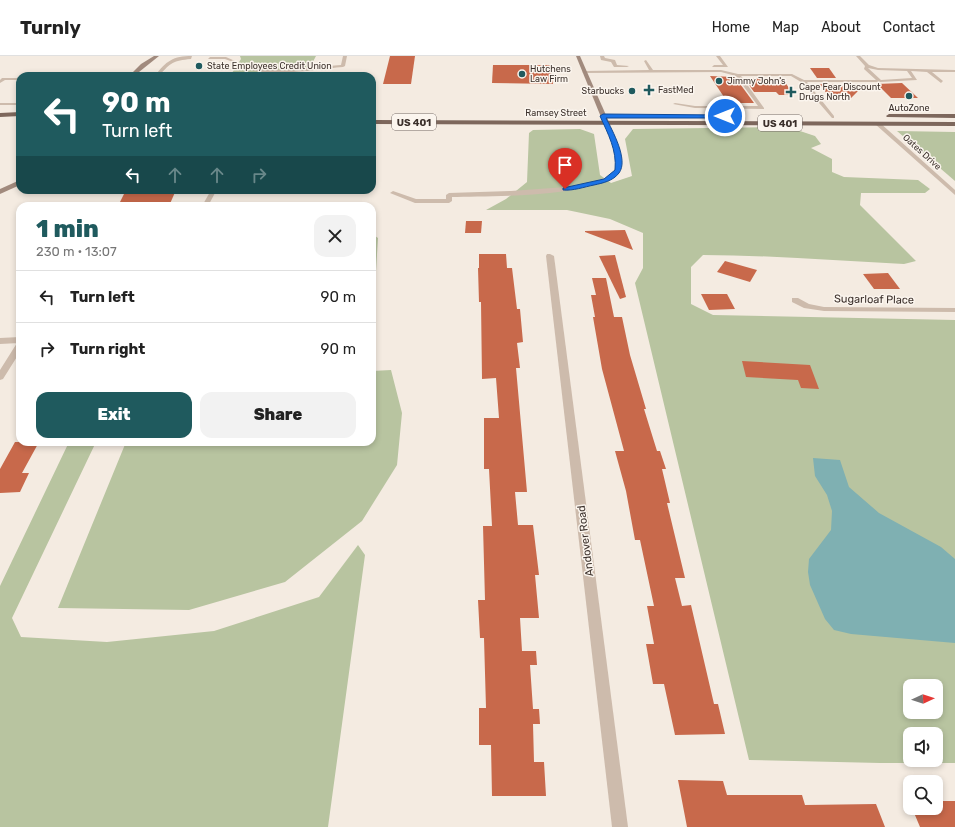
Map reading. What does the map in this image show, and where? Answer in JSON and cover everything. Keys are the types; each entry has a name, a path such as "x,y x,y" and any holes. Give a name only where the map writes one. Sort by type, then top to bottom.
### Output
{"main road":[{"path":"0,115 16,114"},
{"name":"Ramsey Street","path":"599,116 610,116"},
{"path":"885,116 955,116"},
{"path":"821,117 839,117"},
{"path":"0,121 16,121"},
{"name":"Ramsey Street","path":"376,122 955,124"}],"street":[{"path":"135,72 157,56"},
{"path":"578,56 599,116 606,122"},
{"name":"Oates Drive","path":"877,123 955,193"},
{"path":"0,192 16,184"},
{"name":"Andover Road","path":"550,256 620,827"},
{"name":"Sugarloaf Place","path":"795,300 807,306 824,309 955,310"},
{"path":"0,341 16,340"},
{"path":"0,377 16,351"}],"lane":[{"path":"248,68 254,70 285,70 343,66 345,56"},
{"path":"602,56 603,59 613,61 616,66 636,66"},
{"path":"642,66 726,66 718,56"},
{"path":"858,56 867,66 866,68 880,81"},
{"path":"160,72 174,57 191,57"},
{"path":"210,58 226,58 233,61"},
{"path":"646,61 652,72"},
{"path":"867,66 884,70 955,71"},
{"path":"803,82 915,79 908,70"},
{"path":"584,72 652,72 667,74 721,71 738,74 792,75 803,82 832,117"},
{"path":"929,71 941,82"},
{"path":"675,104 695,107 762,108 738,74"},
{"path":"0,82 4,79 16,79"},
{"path":"0,104 16,104"},
{"path":"393,193 415,201 449,201 449,195 548,191 597,183 616,174 619,165 616,146 606,122"}],"green space":[{"path":"240,56 316,56 308,71 233,72 241,59"},
{"path":"788,127 815,136 821,144 811,148 832,159 832,172 844,177 918,180 930,189 925,193 861,193 860,205 916,261 904,264 778,257 703,255 691,267 691,304 713,315 955,320 955,763 943,763 943,727 903,727 903,763 749,760 635,283 643,268 643,233 610,219 567,210 486,210 506,199 527,182 529,133 533,130 580,129 594,134 600,175 611,183 632,176 625,139 633,129"},
{"path":"897,131 955,132 955,181"},
{"path":"376,237 378,238 376,271"},
{"path":"391,370 402,413 397,465 362,521 285,582 189,610 58,608 124,446 376,446 376,371"},
{"path":"67,446 94,446 12,618 21,637 107,642 214,631 319,597 358,545 365,555 328,827 0,827 0,586"}],"water":[{"path":"813,458 840,460 849,487 879,513 941,547 955,559 955,643 851,634 834,630 825,619 810,585 808,572 809,559 831,530 832,511 827,495 815,476"}],"building":[{"path":"390,56 415,56 411,84 383,84"},
{"name":"Hutchens Law Firm","path":"493,65 550,65 553,84 492,83"},
{"path":"810,68 829,68 836,78 817,78"},
{"path":"710,76 735,77 754,103 728,103"},
{"path":"744,78 782,78 794,95 779,95 776,92 754,92"},
{"path":"902,83 918,98 891,98 877,84"},
{"path":"820,84 863,86 851,98 839,98 835,94 827,94"},
{"path":"124,194 174,194 171,202 120,202"},
{"path":"466,221 482,221 481,233 465,233"},
{"path":"625,230 633,250 585,232 585,231"},
{"path":"479,254 506,254 507,268 512,268 517,309 520,309 523,342 517,343 520,368 516,368 527,492 515,492 518,525 533,525 539,575 535,575 539,618 520,618 522,651 536,651 537,665 530,665 533,709 539,709 540,724 533,724 534,762 544,762 546,796 492,796 491,745 479,745 479,708 486,708 484,638 480,638 478,600 485,600 483,526 492,526 489,469 484,469 484,418 499,418 496,378 482,379 481,302 479,302 478,268"},
{"path":"615,255 626,297 620,299 599,256"},
{"path":"725,261 757,270 750,282 717,272"},
{"path":"888,273 900,289 874,289 863,274"},
{"path":"592,278 606,278 614,317 622,317 630,355 646,409 644,409 657,451 660,451 666,469 662,469 670,503 667,503 685,578 675,578 682,606 691,605 714,704 718,704 725,734 675,735 664,684 653,684 646,644 654,644 647,606 654,606 640,540 635,540 626,491 615,451 624,451 602,369 593,317 595,317 591,295 596,295"},
{"path":"701,294 727,294 735,309 709,310"},
{"path":"742,361 810,365 819,389 801,388 798,380 746,377"},
{"path":"15,442 16,446 37,446 22,473 29,473 20,492 0,493 0,469"},
{"path":"678,780 723,781 727,795 802,795 805,805 876,804 885,827 687,827"},
{"path":"943,801 955,801 955,827 920,827 915,815 943,815"}],"place":[{"name":"State Employees Credit Union","path":"199,66"},
{"name":"Hutchens Law Firm","path":"522,74"},
{"name":"Jimmy John's","path":"719,81"},
{"name":"FastMed","path":"649,90"},
{"name":"Starbucks","path":"632,91"},
{"name":"Cape Fear Discount Drugs North","path":"791,92"},
{"name":"AutoZone","path":"909,96"}],"route":[{"path":"565,189 597,183 616,174 619,165 618,152 603,116 725,116"}]}
